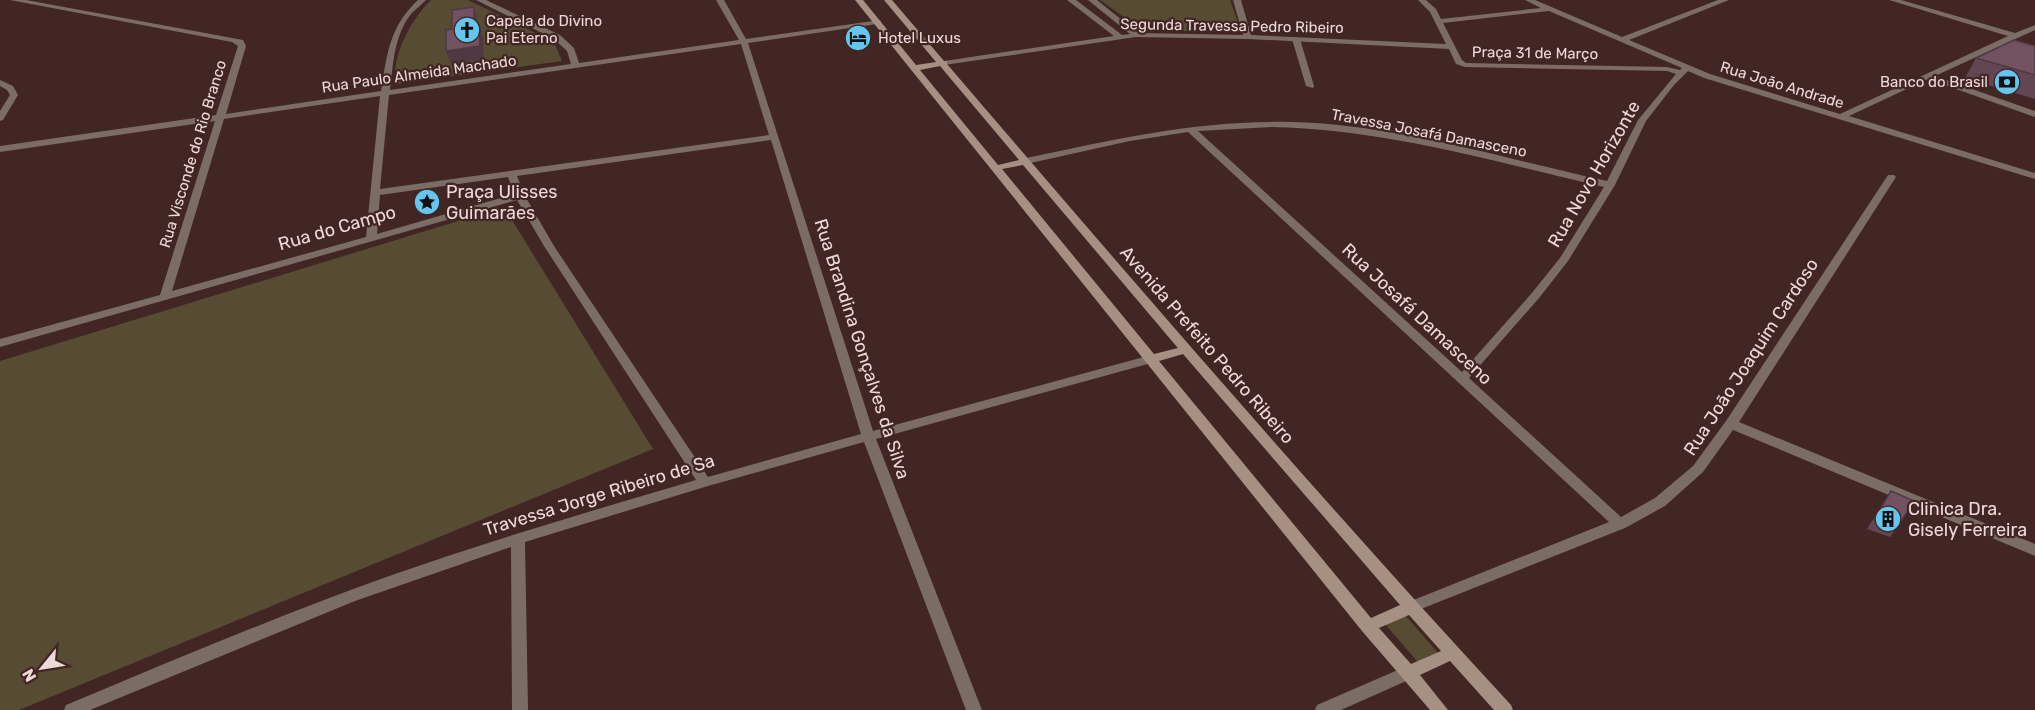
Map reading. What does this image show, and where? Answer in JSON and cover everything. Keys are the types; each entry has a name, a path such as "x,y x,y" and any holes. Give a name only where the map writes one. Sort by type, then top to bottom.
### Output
{"main road":[{"path":"859,0 881,22 915,69 1368,626 1440,710"},
{"name":"Avenida Prefeito Pedro Ribeiro","path":"888,0 899,19 944,63 1186,349 1411,608 1505,710"},
{"path":"915,69 944,63"},
{"path":"996,168 1026,161"},
{"path":"1151,359 1186,349"},
{"path":"1368,626 1411,608"},
{"path":"1407,673 1452,653"}],"street":[{"name":"Rua Visconde do Rio Branco","path":"14,0 240,42 241,51 219,116 165,297"},
{"path":"480,0 557,37 571,50 576,66"},
{"name":"Rua Brandina Gonçalves da Silva","path":"720,0 744,42 869,437 974,710"},
{"path":"1071,0 1119,36"},
{"path":"1092,0 1136,35"},
{"path":"1237,0 1248,37"},
{"name":"Praça 31 de Março","path":"1422,0 1439,21 1459,62 1470,66 1685,71"},
{"name":"Rua João Andrade","path":"1529,0 1622,40 1685,71 2035,176"},
{"path":"1622,40 1722,0"},
{"path":"1893,0 2015,36"},
{"path":"371,237 385,92 392,48 398,30 417,1"},
{"path":"1439,21 1548,9"},
{"name":"Rua Paulo Almeida Machado","path":"0,149 881,22"},
{"path":"1840,117 2035,27"},
{"name":"Segunda Travessa Pedro Ribeiro","path":"944,63 1136,35 1248,37 1450,47"},
{"path":"1296,39 1310,86"},
{"name":"Rua Novo Horizonte","path":"1461,380 1535,297 1564,259 1610,186 1642,120 1671,83 1685,71"},
{"path":"1927,76 2035,114"},
{"path":"0,83 10,88 14,95 0,118"},
{"path":"0,89 10,88"},
{"name":"Travessa Josafá Damasceno","path":"1026,161 1190,129 1254,125 1351,130 1453,150 1610,186"},
{"name":"Rua Josafá Damasceno","path":"1190,129 1620,524"},
{"path":"375,193 775,137"},
{"path":"511,174 520,195 549,246 704,481"},
{"name":"Rua João Joaquim Cardoso","path":"1411,608 1620,524 1660,502 1698,469 1731,424 1891,177"},
{"name":"Rua do Campo","path":"165,297 520,195"},
{"path":"0,343 165,297"},
{"name":"Travessa Jorge Ribeiro de Sa","path":"72,710 272,628 442,564 704,481 1151,359"},
{"path":"1731,424 2035,550"},
{"path":"518,540 520,710"},
{"path":"1323,710 1407,673"}],"shaded area":[{"path":"431,0 468,0 554,42 562,61 396,84 395,73 399,50 410,27"},
{"path":"1100,0 1230,0 1240,28 1229,32 1142,30"},
{"path":"504,207 653,449 19,710 0,710 0,361"},
{"path":"1405,615 1439,654 1420,663 1386,625"}],"building":[{"path":"474,7 474,26 479,25 480,46 446,51 446,30 452,29 452,10"},
{"path":"2014,40 2035,46 2035,75 1976,58"},
{"name":"Clinica Dra. Gisely Ferreira","path":"1891,491 1914,501 1896,529 1874,520"}],"place":[{"name":"Capela do Divino Pai Eterno","path":"467,30"},
{"name":"Hotel Luxus","path":"858,38"},
{"name":"Banco do Brasil","path":"2007,82"},
{"name":"Praça Ulisses Guimarães","path":"427,202"},
{"name":"Clinica Dra. Gisely Ferreira","path":"1888,519"}]}
